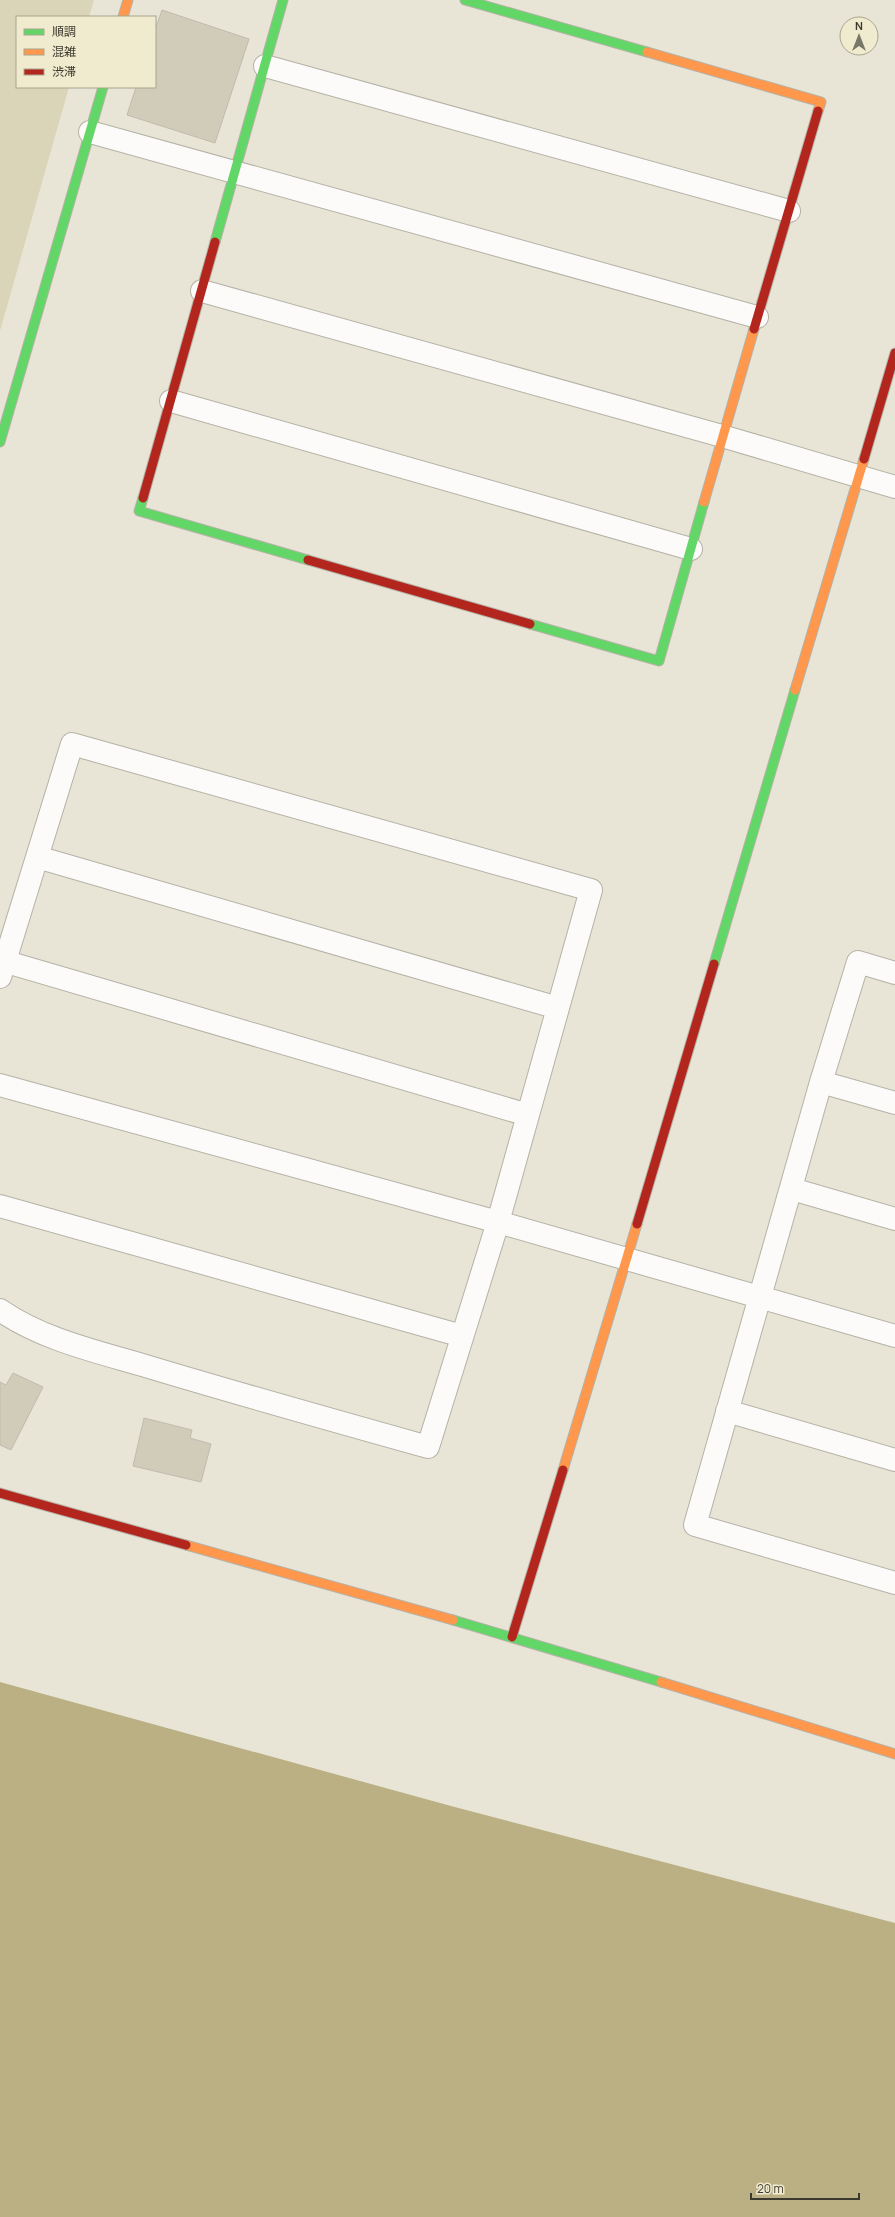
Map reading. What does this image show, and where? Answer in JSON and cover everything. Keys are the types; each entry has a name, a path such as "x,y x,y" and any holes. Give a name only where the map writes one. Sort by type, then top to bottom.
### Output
{"street":[{"path":"123,16 128,0"},
{"path":"283,0 139,511 659,661 722,436 821,102 465,0"},
{"path":"265,66 789,211"},
{"path":"0,442 103,88"},
{"path":"90,132 757,317"},
{"path":"202,291 722,436 895,487"},
{"path":"512,1637 627,1259 860,477 895,353"},
{"path":"171,401 691,549"},
{"path":"0,1310 25,1326 68,1342 225,1390 428,1447 498,1222 528,1115 558,1008 591,890 72,744 2,966 528,1115"},
{"path":"37,857 558,1008"},
{"path":"895,973 858,962 821,1082 792,1189 695,1525 895,1583"},
{"path":"821,1082 895,1104"},
{"path":"0,1085 498,1222 895,1336"},
{"path":"792,1189 895,1218"},
{"path":"0,1206 462,1336"},
{"path":"727,1411 895,1460"},
{"path":"0,1493 512,1637 895,1754"}],"shaded area":[{"path":"0,0 94,0 89,16 16,16 16,88 69,88 0,331"},
{"path":"0,1682 451,1806 895,1923 895,2217 0,2217"}],"building":[{"path":"162,10 249,39 215,143 127,115 136,88 156,88 156,27"},
{"path":"13,1373 43,1387 11,1450 0,1445 0,1382 6,1385"},
{"path":"144,1418 192,1430 190,1438 211,1444 201,1482 133,1466"}],"traffic: fast":[{"path":"215,242 283,0"},
{"path":"465,0 647,52"},
{"path":"0,442 103,88"},
{"path":"143,498 139,511 308,560"},
{"path":"530,624 659,661 704,502"},
{"path":"714,964 795,690"},
{"path":"453,1620 661,1682"}],"traffic: slow":[{"path":"123,16 128,0"},
{"path":"647,52 821,102 818,111"},
{"path":"704,502 754,329"},
{"path":"795,690 864,459"},
{"path":"563,1470 637,1224"},
{"path":"186,1545 453,1620"},
{"path":"661,1682 895,1754"}],"traffic: jam":[{"path":"754,329 818,111"},
{"path":"143,498 215,242"},
{"path":"864,459 895,353"},
{"path":"308,560 530,624"},
{"path":"637,1224 714,964"},
{"path":"512,1637 563,1470"},
{"path":"0,1493 186,1545"}]}
